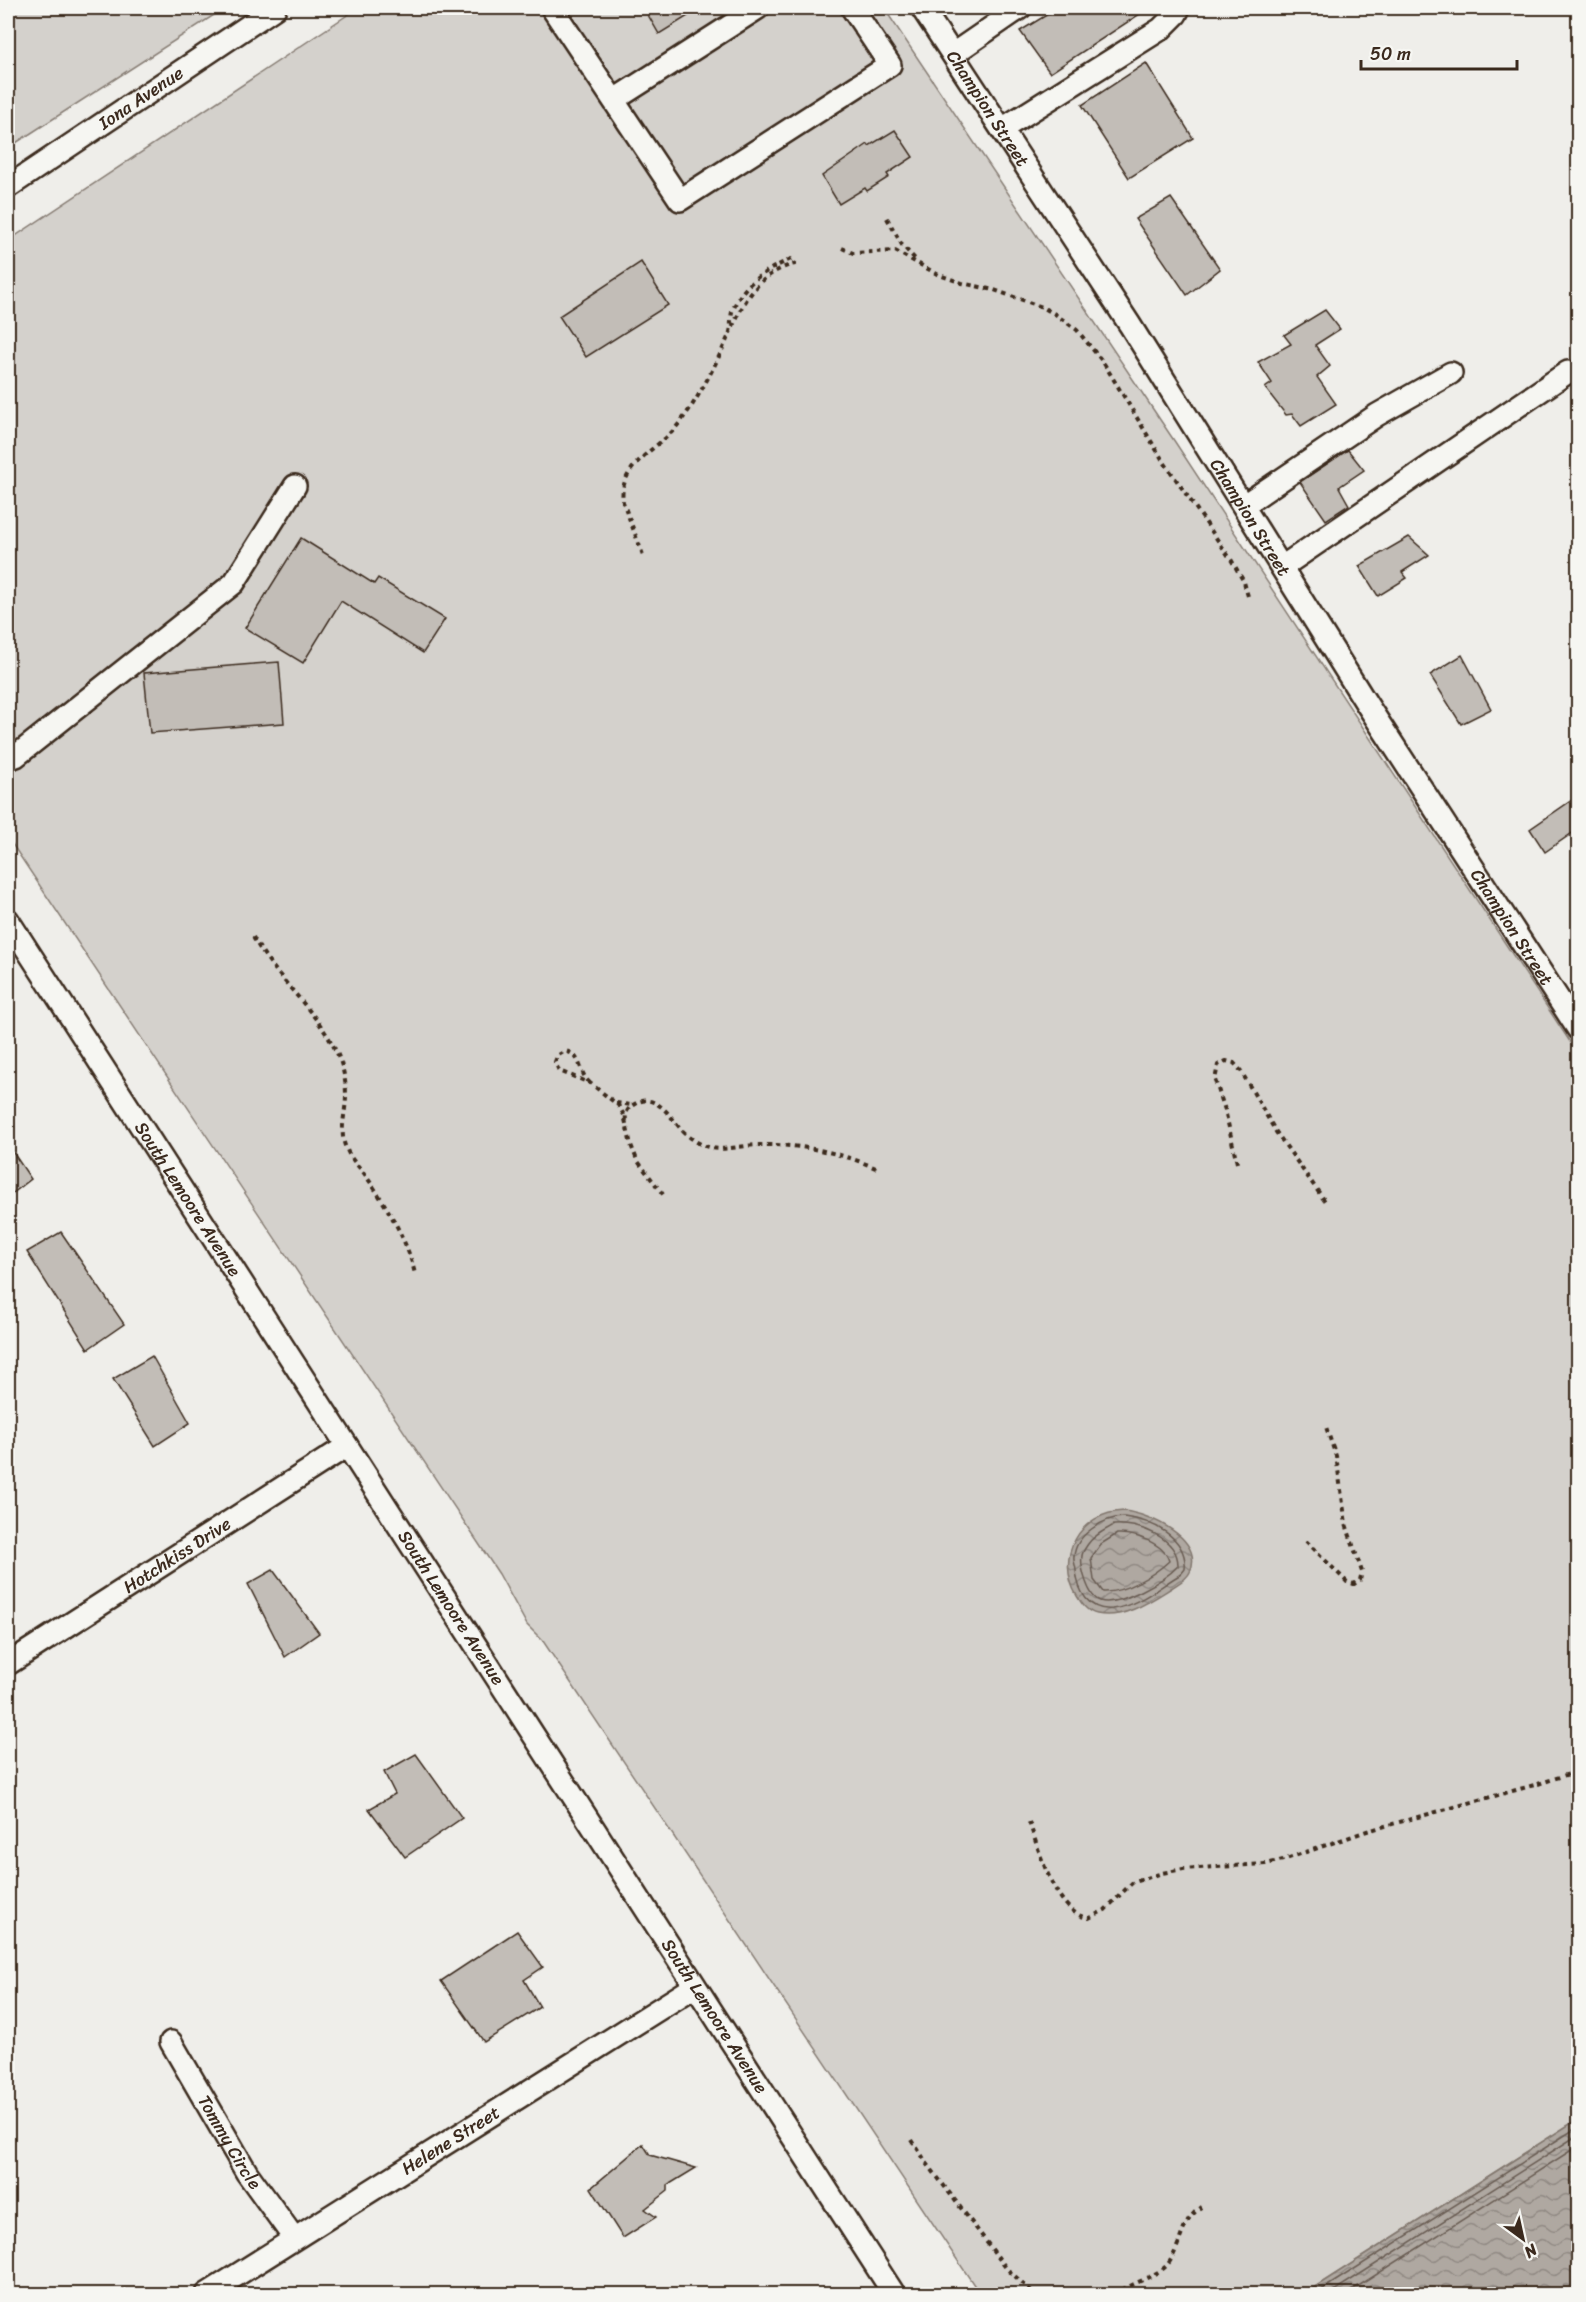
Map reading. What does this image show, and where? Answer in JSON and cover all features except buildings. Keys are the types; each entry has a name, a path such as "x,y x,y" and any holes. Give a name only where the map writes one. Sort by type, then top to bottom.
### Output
{"street":[{"name":"Iona Avenue","path":"8,187 275,8"},
{"path":"552,8 680,200 890,65 852,8"},
{"path":"614,100 758,8"},
{"name":"Champion Street","path":"922,8 1244,505 1368,706 1578,1029"},
{"path":"953,54 1020,8"},
{"path":"1002,129 1161,30 1179,8"},
{"path":"1282,567 1568,372"},
{"path":"1244,505 1377,415 1451,373"},
{"path":"8,759 16,756 234,583 295,486"},
{"name":"South Lemoore Avenue","path":"8,920 894,2295"},
{"name":"Hotchkiss Drive","path":"8,1664 347,1446"},
{"name":"Helene Street","path":"207,2295 694,1987"},
{"name":"Tommy Circle","path":"171,2042 247,2173 294,2238"}],"path":[{"path":"887,218 912,257 939,273 966,283 1012,294 1051,312 1077,330 1096,351 1162,459 1232,561 1244,582 1249,600"},
{"path":"842,248 853,253 885,250 896,247 899,240"},
{"path":"885,250 899,253 939,275 994,290 1051,312"},
{"path":"643,555 639,540 625,510 622,495 625,481 637,462 670,434 686,413 730,333 749,294 762,279 783,267 795,264 791,259 764,272 747,286 732,314 730,333"},
{"path":"253,937 275,971 315,1018 332,1044 344,1073 346,1086 343,1127 346,1150 368,1179 394,1223 407,1248 415,1274"},
{"path":"590,1083 560,1071 555,1062 557,1056 563,1051 573,1053 580,1062 584,1077 621,1110 637,1160 665,1197"},
{"path":"1237,1163 1225,1110 1215,1080 1218,1065 1226,1061 1234,1064 1241,1071 1276,1132 1327,1204"},
{"path":"613,1101 627,1105 651,1102 662,1107 686,1133 708,1148 722,1149 760,1145 821,1150 843,1154 880,1170"},
{"path":"626,1121 627,1111 636,1103"},
{"path":"1306,1541 1347,1582 1354,1584 1360,1580 1362,1572 1346,1524 1336,1456 1326,1428"},
{"path":"1029,1822 1064,1904 1074,1914 1089,1918 1105,1910 1132,1883 1162,1873 1183,1869 1266,1864 1283,1860 1367,1831 1578,1771"},
{"path":"912,2140 1007,2269 1035,2295"},
{"path":"1114,2295 1131,2284 1160,2272 1167,2266 1186,2222 1201,2207"}],"shaded area":[{"path":"8,8 225,8 8,148"},
{"path":"358,8 884,8 1175,442 1578,1054 1578,2119 1304,2294 980,2294 543,1641 527,1625 499,1574 8,838 8,241"}],"water":[{"path":"1124,1511 1160,1523 1182,1539 1190,1549 1192,1560 1190,1572 1180,1582 1137,1608 1117,1614 1093,1613 1083,1605 1071,1581 1068,1566 1070,1552 1075,1539 1095,1519 1108,1513"},
{"path":"1578,2119 1578,2294 1304,2294"}]}
